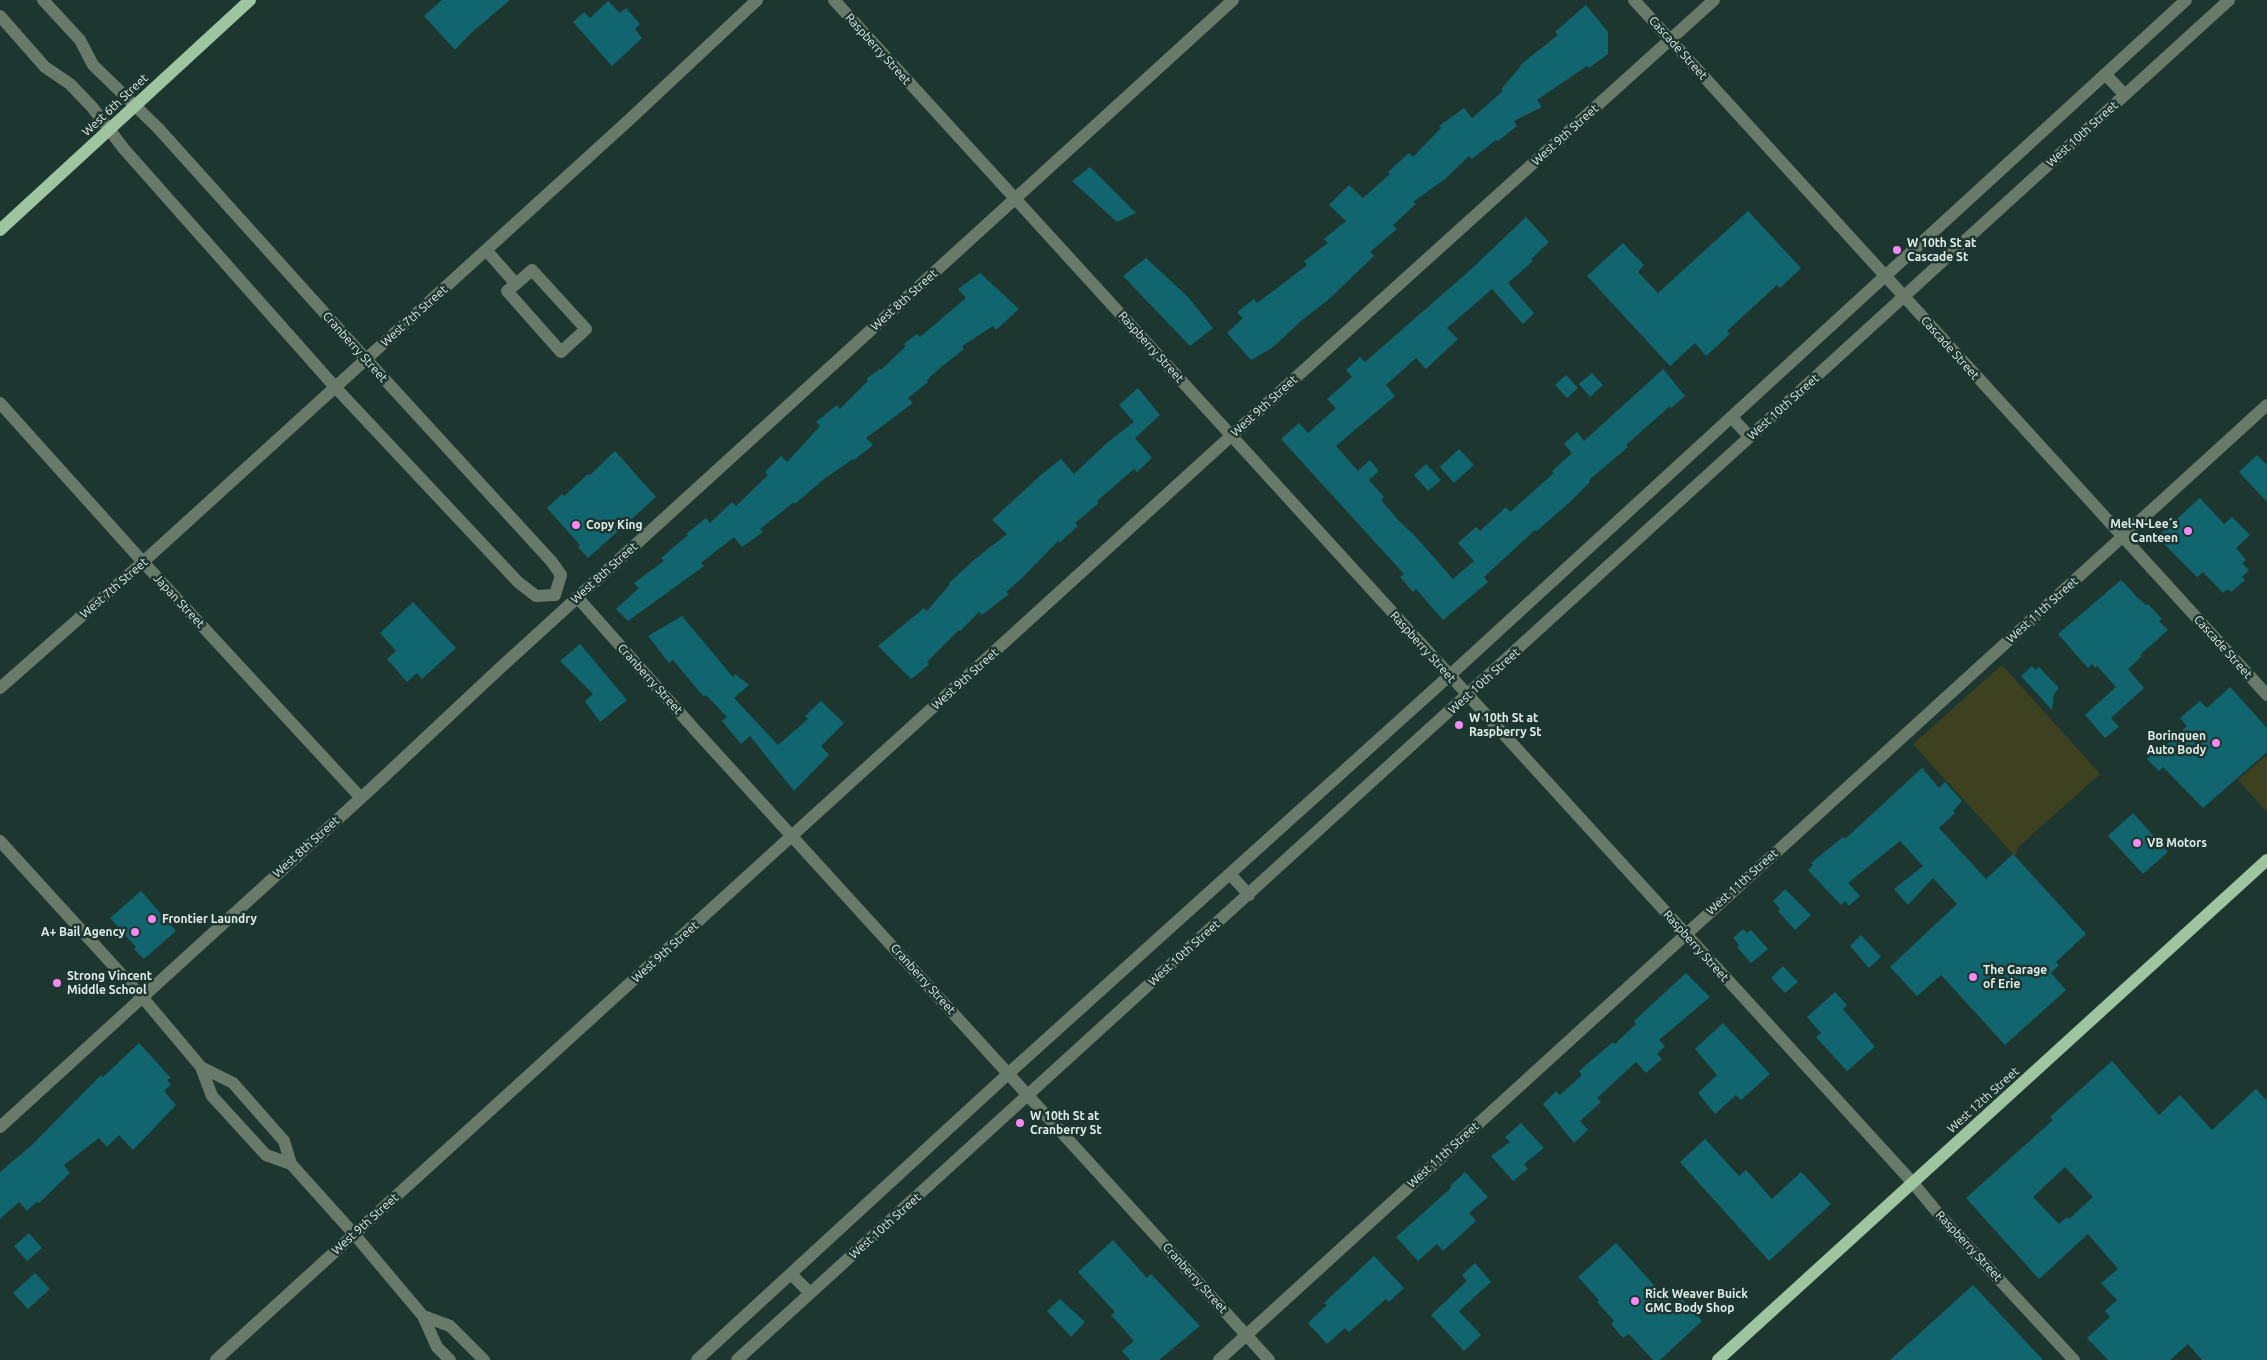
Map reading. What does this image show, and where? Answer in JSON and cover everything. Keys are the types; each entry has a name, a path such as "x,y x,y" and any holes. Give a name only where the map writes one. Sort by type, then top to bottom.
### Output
{"main road":[{"name":"West 6th Street","path":"0,230 250,0"},
{"name":"West 12th Street","path":"1718,1360 2267,860"}],"street":[{"name":"Cranberry Street","path":"43,0 80,40 93,66 158,128 552,562 560,575 555,594"},
{"name":"West 7th Street","path":"0,688 143,562 757,0"},
{"name":"Raspberry Street","path":"834,0 1014,200 1913,1183 1942,1218 2074,1360"},
{"name":"West 8th Street","path":"0,1128 361,798 577,597 1233,0"},
{"name":"Cascade Street","path":"1634,0 2267,694"},
{"name":"West 9th Street","path":"216,1360 1231,436 1714,0"},
{"path":"697,1360 1009,1073 1449,676 2186,0"},
{"name":"West 10th Street","path":"737,1360 2229,0"},
{"path":"0,16 45,67 70,84 110,129 124,149 335,387 518,582 536,596 555,594 565,608"},
{"path":"2105,74 2125,95"},
{"path":"486,250 516,284"},
{"path":"532,270 586,329 561,352 507,291 516,284 532,270"},
{"name":"Japan Street","path":"0,403 143,562 361,798"},
{"name":"West 11th Street","path":"1219,1360 2267,405"},
{"path":"1731,416 1750,437"},
{"name":"Cranberry Street","path":"577,597 1269,1360"},
{"path":"0,841 143,998 201,1067 212,1096 266,1155 291,1164"},
{"path":"1230,874 1249,895"},
{"path":"201,1067 233,1082 284,1141 291,1164 354,1234 423,1316 437,1347 450,1360"},
{"path":"791,1274 810,1293"},
{"path":"423,1316 450,1326 484,1360"}],"green space":[{"path":"2002,665 2100,774 2019,846 2015,856 1913,744"},
{"path":"2267,755 2267,812 2238,780"}],"building":[{"path":"442,0 510,0 471,33 455,50 424,16"},
{"path":"608,1 620,13 626,8 640,24 635,29 642,38 612,66 573,22 584,12 590,18"},
{"path":"1586,5 1608,32 1608,54 1537,100 1542,107 1514,121 1517,126 1472,159 1469,156 1445,179 1413,202 1416,204 1393,225 1397,229 1370,252 1374,256 1327,301 1302,320 1272,348 1251,360 1227,333 1243,318 1237,312 1254,299 1257,303 1285,282 1307,265 1304,261 1328,243 1324,239 1346,221 1329,205 1349,185 1363,198 1390,174 1388,172 1409,153 1413,157 1441,128 1439,126 1464,108 1472,118 1503,91 1501,89 1520,65 1558,35 1555,32"},
{"path":"1090,167 1136,213 1117,222 1072,181"},
{"path":"1748,211 1801,268 1780,288 1777,285 1727,331 1730,334 1706,356 1695,343 1670,366 1587,276 1623,243 1644,265 1638,272 1658,293"},
{"path":"1526,217 1549,242 1531,259 1533,261 1508,283 1534,313 1523,324 1492,289 1447,328 1458,339 1426,369 1416,358 1386,385 1395,396 1336,446 1358,471 1370,460 1379,471 1369,480 1384,497 1381,500 1398,520 1453,579 1474,561 1458,543 1476,527 1480,531 1506,507 1510,512 1554,473 1552,471 1572,453 1564,444 1577,432 1584,441 1663,369 1685,396 1671,408 1670,406 1626,445 1628,447 1589,480 1590,482 1571,501 1537,531 1535,530 1484,577 1488,582 1443,620 1416,589 1413,592 1400,577 1404,574 1281,439 1299,423 1308,433 1336,408 1327,399 1352,377 1346,370 1360,357 1365,362 1468,272"},
{"path":"1146,258 1188,297 1213,328 1190,346 1123,276"},
{"path":"980,273 1019,309 996,330 993,326 962,346 964,349 940,368 927,380 928,382 908,398 913,403 866,438 873,445 824,479 795,504 794,502 760,529 763,532 742,547 734,537 701,563 704,566 628,621 616,609 639,588 634,583 664,561 661,558 688,535 686,534 706,518 710,523 732,502 736,506 768,475 765,472 781,456 787,462 820,426 816,422 837,405 840,409 868,381 866,379 881,370 906,346 904,344 917,334 920,337 966,298 958,289"},
{"path":"1592,373 1603,385 1590,397 1579,384"},
{"path":"1566,375 1578,388 1567,398 1555,385"},
{"path":"1138,388 1160,415 1135,438 1152,458 1137,472 1134,469 1097,501 1099,503 1075,523 1078,526 1059,543 1058,541 1006,592 1009,594 982,615 979,612 927,662 929,665 911,679 878,646 924,608 927,611 949,583 975,559 1007,534 992,520 1042,474 1061,459 1074,474 1108,442 1134,422 1119,405"},
{"path":"1459,449 1474,465 1454,483 1440,467"},
{"path":"615,451 656,497 588,558 578,547 580,545 547,508 562,494 564,496 588,474 590,475"},
{"path":"2257,455 2267,465 2267,502 2239,472"},
{"path":"1426,464 1441,480 1428,491 1414,475"},
{"path":"2200,498 2224,524 2232,517 2250,535 2236,548 2246,560 2242,563 2249,570 2242,577 2245,580 2231,592 2228,589 2223,593 2203,572 2197,577 2157,537"},
{"path":"2121,580 2146,605 2148,604 2162,619 2159,621 2168,630 2140,655 2142,656 2128,669 2144,688 2111,718 2119,727 2105,738 2085,715 2116,687 2097,666 2095,668 2092,664 2088,668 2058,634"},
{"path":"413,602 456,648 422,679 417,673 407,682 387,659 396,651 380,633"},
{"path":"682,616 733,677 735,674 749,685 734,698 778,745 808,719 805,716 821,701 844,723 821,746 829,755 794,791 750,736 741,744 722,721 727,717 706,695 704,697 673,660 669,663 648,636"},
{"path":"580,644 627,700 600,722 585,701 593,694 560,661"},
{"path":"2032,666 2036,670 2039,667 2059,688 2054,694 2052,710 2021,676"},
{"path":"2230,687 2267,728 2267,752 2203,808 2163,767 2159,771 2147,759 2164,743 2166,745 2187,726 2180,718 2200,701 2207,708"},
{"path":"1922,768 1939,788 1945,782 1962,801 1953,811 1955,813 1939,828 1986,879 2013,854 2086,934 2056,962 2059,965 2051,973 2066,990 2005,1045 1941,975 1917,996 1890,967 1957,904 1933,878 1908,905 1894,889 1923,866 1900,841 1848,883 1860,896 1849,906 1845,901 1841,905 1808,870 1813,865 1811,863 1843,837 1845,839"},
{"path":"2133,813 2168,852 2143,874 2108,836"},
{"path":"1785,889 1811,915 1795,930 1778,911 1780,909 1773,901"},
{"path":"141,891 176,931 144,959 134,949 136,947 110,918"},
{"path":"1743,929 1747,933 1751,930 1768,949 1751,963 1737,947 1739,945 1733,938"},
{"path":"1861,935 1881,957 1869,968 1850,946"},
{"path":"1783,966 1798,982 1785,993 1771,978"},
{"path":"1686,973 1710,997 1659,1040 1665,1046 1657,1054 1662,1059 1646,1073 1636,1062 1597,1098 1601,1102 1580,1121 1588,1130 1574,1143 1543,1104 1556,1091 1560,1095 1582,1075 1579,1071 1613,1042 1615,1044 1636,1024 1634,1021"},
{"path":"1835,992 1847,1005 1843,1009 1875,1047 1847,1071 1816,1037 1821,1033 1807,1017"},
{"path":"1723,1023 1770,1074 1741,1100 1736,1095 1715,1114 1698,1093 1717,1075 1695,1049"},
{"path":"139,1043 171,1078 167,1080 171,1085 164,1091 176,1105 133,1150 119,1135 107,1147 99,1138 64,1165 70,1173 39,1203 37,1201 27,1211 19,1202 0,1219 0,1172 32,1145 101,1075 103,1077"},
{"path":"2112,1061 2159,1115 2180,1095 2212,1130 2256,1089 2267,1101 2267,1360 2202,1360 2188,1344 2170,1360 2108,1360 2087,1338 2110,1317 2105,1311 2117,1300 2101,1283 2118,1269 2088,1234 2039,1279 1966,1198 2053,1120 2050,1117","holes":["2065,1167 2093,1197 2069,1219 2067,1217 2059,1224 2033,1197"]},
{"path":"1521,1123 1544,1148 1524,1164 1528,1169 1513,1181 1491,1156 1510,1142 1505,1137"},
{"path":"1705,1139 1739,1176 1746,1170 1772,1199 1801,1172 1831,1204 1769,1261 1680,1162"},
{"path":"1465,1172 1488,1197 1469,1213 1476,1221 1443,1251 1437,1244 1418,1261 1396,1237 1451,1188 1450,1186"},
{"path":"29,1233 42,1248 27,1261 14,1246"},
{"path":"1113,1240 1147,1278 1151,1274 1200,1326 1159,1360 1130,1360 1122,1351 1134,1341 1111,1315 1115,1312 1078,1272"},
{"path":"1616,1243 1671,1304 1680,1297 1702,1321 1660,1360 1653,1360 1629,1334 1623,1338 1611,1324 1614,1321 1597,1302 1599,1300 1578,1277"},
{"path":"1374,1256 1404,1288 1389,1302 1386,1299 1349,1332 1345,1328 1327,1344 1308,1323 1327,1305 1324,1303"},
{"path":"1475,1263 1491,1282 1459,1311 1481,1335 1464,1351 1431,1315 1467,1281 1462,1275"},
{"path":"35,1273 50,1289 28,1309 13,1293"},
{"path":"1973,1285 2043,1360 1890,1360 1919,1334"},
{"path":"1060,1299 1085,1322 1071,1337 1047,1311"}],"place":[{"name":"W 10th St at Cascade St","path":"1897,250"},
{"name":"Copy King","path":"576,525"},
{"name":"Mel-N-Lee´s Canteen","path":"2188,531"},
{"name":"W 10th St at Raspberry St","path":"1459,725"},
{"name":"Borinquen Auto Body","path":"2216,743"},
{"name":"VB Motors","path":"2137,843"},
{"name":"Frontier Laundry","path":"152,919"},
{"name":"A+ Bail Agency","path":"135,932"},
{"name":"The Garage of Erie","path":"1973,977"},
{"name":"Strong Vincent Middle School","path":"57,983"},
{"name":"W 10th St at Cranberry St","path":"1020,1123"},
{"name":"Rick Weaver Buick GMC Body Shop","path":"1635,1301"}]}
